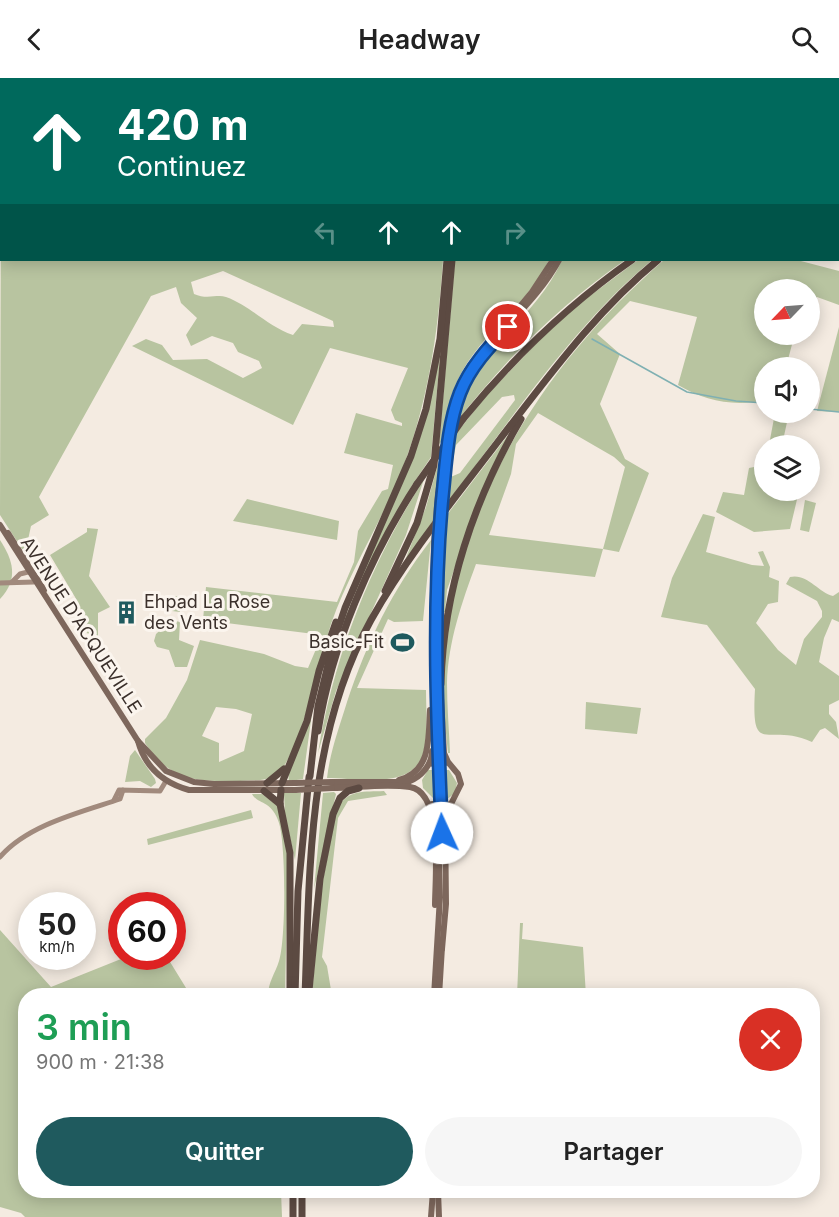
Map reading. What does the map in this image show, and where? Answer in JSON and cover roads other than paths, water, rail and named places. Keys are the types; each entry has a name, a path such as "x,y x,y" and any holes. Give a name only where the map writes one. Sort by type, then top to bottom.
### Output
{"highway":[{"path":"291,988 290,853 280,804 281,787 307,721 330,636 345,608 402,478 426,409 440,339 447,261"},
{"path":"306,988 313,808 320,768 341,690 417,523 431,474 441,402 452,261"},
{"path":"309,776 327,691 350,617 392,527 417,484 463,419 497,378 549,327 632,261"},
{"path":"371,621 420,544 532,400 602,312 657,261"},
{"path":"441,684 445,623 465,544 492,474 532,400"},
{"path":"295,988 298,891 309,766 322,684 345,608"},
{"path":"280,804 266,787 288,765"},
{"path":"307,988 320,879 333,814 340,798 359,788"},
{"path":"293,1198 293,1217"},
{"path":"302,1198 302,1217"}],"main road":[{"path":"138,741 153,770 166,782 189,790 406,782 421,774 430,765 432,755 428,609 448,418 460,383 474,360 532,292 552,261"},
{"path":"441,494 453,415 466,380 485,352 537,296 558,261"},
{"path":"0,524 54,609"},
{"name":"AVENUE D'ACQUEVILLE","path":"0,524 20,559 30,570 34,582 54,609 138,741"},
{"path":"436,543 435,651 442,833 439,951"},
{"path":"436,543 432,641 440,897 439,988"},
{"path":"435,988 446,904 445,816 450,802 459,792 461,782 457,772 447,764 444,753 436,590"},
{"path":"382,782 407,777 421,766 427,752 430,710"},
{"path":"138,741 168,772 194,782 266,787"},
{"path":"430,765 447,764"},
{"path":"166,782 168,772"},
{"path":"420,792 418,782 421,774"},
{"path":"166,782 173,778 188,784 194,782"},
{"path":"332,785 359,788 408,787 420,792 430,802 434,816 439,951"},
{"path":"430,802 450,802"},
{"path":"431,1217 432,1198"},
{"path":"438,1198 439,1217"}],"street":[{"path":"20,559 20,574"},
{"path":"11,582 20,574 30,570"},
{"path":"21,582 30,570"},
{"path":"0,584 34,582"},
{"path":"0,857 25,837 68,815 113,801 119,793 150,790 166,782"}],"waterway":[{"path":"592,339 687,392 754,402"},
{"path":"820,410 839,412"}],"place":[{"name":"Ehpad La Rose des Vents","path":"126,612"},
{"name":"Basic-Fit","path":"402,642"}]}
